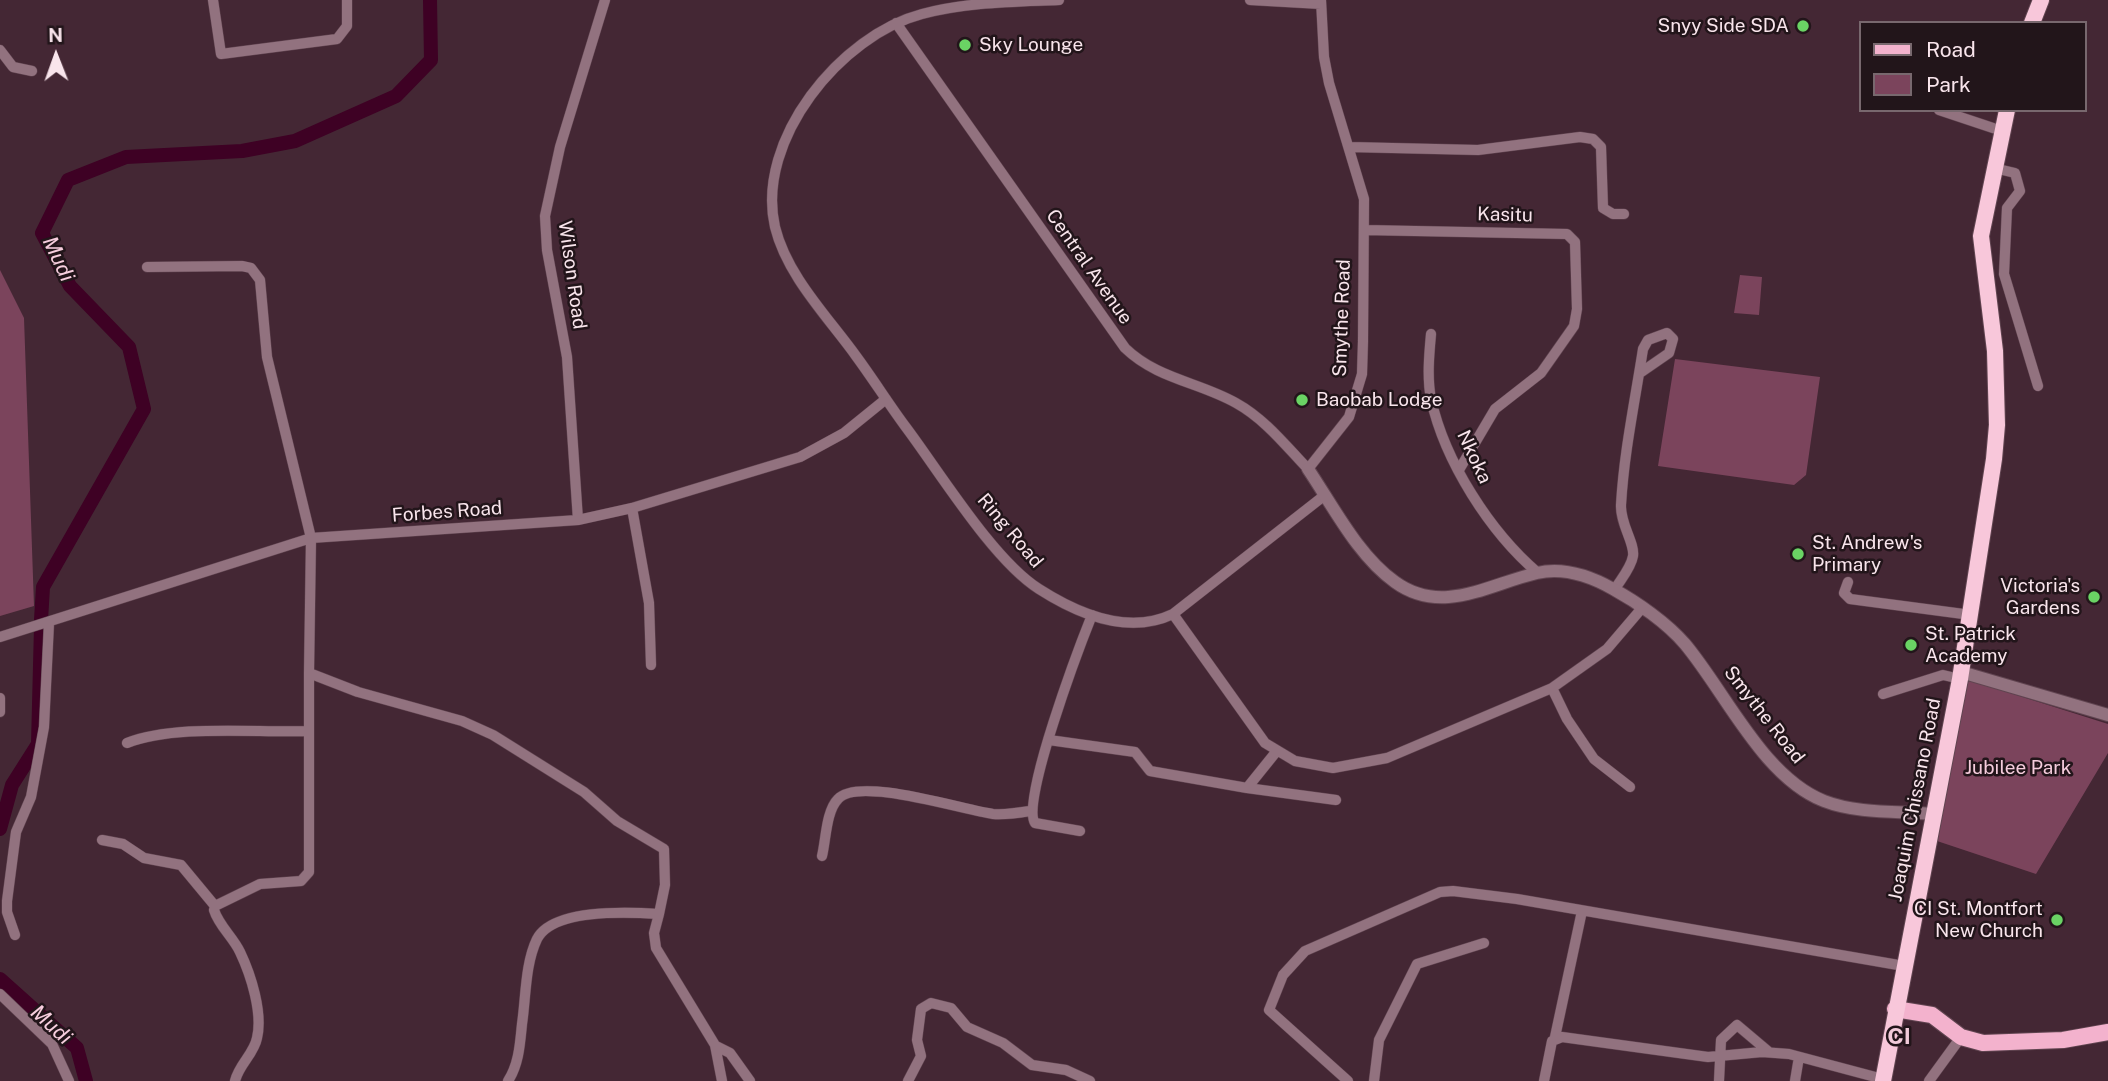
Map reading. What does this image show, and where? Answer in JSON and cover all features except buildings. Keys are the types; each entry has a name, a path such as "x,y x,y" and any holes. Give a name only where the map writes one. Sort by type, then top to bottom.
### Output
{"highway":[{"path":"2033,21 2041,0"},
{"name":"Joaquim Chissano Road","path":"1883,1080 1971,615 1997,425 1995,352 1981,236 2007,112"}],"main road":[{"path":"1896,1005 1922,1001 1933,1007 1956,1033 2003,1044 2063,1040 2108,1032"}],"street":[{"path":"213,0 221,54 319,43 337,38 347,26 347,0"},
{"name":"Wilson Road","path":"578,520 567,357 547,250 545,216 560,147 605,0"},
{"name":"Ring Road","path":"1059,0 979,3 921,14 869,37 825,76 797,115 783,145 772,208 783,250 818,307 1012,566 1036,588 1091,615 1122,623 1141,624 1157,622 1173,614 1325,495"},
{"path":"1250,0 1321,2"},
{"name":"Smythe Road","path":"1321,2 1324,57 1364,199 1362,374 1355,402 1341,431 1308,469 1369,558 1393,582 1415,594 1431,597 1470,594 1538,573 1577,573 1615,589 1683,642 1771,761 1809,794 1842,806 1935,814"},
{"name":"Central Avenue","path":"896,23 1125,348 1161,374 1224,397 1250,412 1308,469"},
{"path":"0,50 13,66 32,71"},
{"path":"1945,112 2002,131"},
{"path":"1349,147 1478,150 1580,137 1593,139 1601,147 1603,208 1613,214 1624,214"},
{"path":"1994,168 2015,173 2020,191 2007,208 2004,274 2038,386"},
{"name":"Kasitu","path":"1364,230 1567,234 1575,242 1577,309 1574,326 1547,366 1494,409 1459,470"},
{"path":"147,267 242,265 251,268 260,280 267,357 311,538 309,872 301,881 260,884 215,906"},
{"name":"Nkoka","path":"1430,334 1428,371 1432,400 1459,470 1495,531 1538,573"},
{"path":"1615,589 1633,557 1633,548 1623,529 1621,506 1640,373"},
{"name":"Forbes Road","path":"0,637 311,538 578,520 632,508 800,457 844,433 886,399"},
{"path":"632,508 649,603 651,665"},
{"path":"1848,582 1844,593 1850,599 1971,615"},
{"path":"1173,614 1250,726 1276,752 1315,767 1359,765 1387,758 1552,688 1607,649 1642,608"},
{"path":"1080,831 1035,823 1030,811 1049,740 1091,615"},
{"path":"15,935 7,912 7,901 16,832 31,797 44,727 49,623"},
{"path":"309,673 358,692 462,721 493,735 584,792 617,821 664,849 665,885 654,933 656,948 715,1045 722,1081"},
{"path":"1883,694 1943,675 1960,676 2108,715"},
{"path":"1552,688 1567,719 1594,759 1630,787"},
{"path":"0,698 0,712"},
{"path":"127,743 139,738 203,732 309,732"},
{"path":"1049,740 1135,752 1150,771 1336,800"},
{"path":"1248,788 1276,752"},
{"path":"822,856 832,808 838,798 847,793 895,794 993,814 1030,811"},
{"path":"102,840 123,844 144,858 181,865 215,906 217,919 240,951 253,990 258,1020 256,1044 238,1067 235,1081"},
{"path":"1348,1081 1269,1010 1283,975 1305,951 1440,892 1478,894 1904,966"},
{"path":"1544,1081 1582,911"},
{"path":"508,1081 519,1056 528,971 534,947 544,930 565,920 606,913 659,914"},
{"path":"1374,1081 1379,1040 1417,964 1484,943"},
{"path":"0,994 52,1044 69,1081"},
{"path":"908,1081 921,1056 917,1040 921,1009 931,1003 951,1008 967,1027 1003,1043 1032,1065 1066,1070 1090,1081"},
{"path":"1719,1081 1723,1058 1721,1040 1737,1025 1769,1052"},
{"path":"1929,1081 1956,1033"},
{"path":"1555,1037 1723,1058 1769,1052 1799,1057 1883,1080"},
{"path":"715,1045 730,1054 750,1081"},
{"path":"1795,1081 1799,1057"}],"green space":[{"path":"0,270 24,318 34,606 0,616"},
{"path":"1740,275 1762,277 1759,315 1734,313"},
{"path":"1675,359 1820,377 1806,475 1794,485 1658,466"},
{"name":"Jubilee Park","path":"1966,679 2108,724 2108,753 2036,874 1934,840"}],"waterway":[{"name":"Mudi","path":"41,620 43,587 144,409 129,347 70,286 42,233 68,180 126,157 242,151 295,141 396,96 431,60 430,0"},
{"name":"Mudi","path":"0,829 12,785 38,744 41,627"},
{"name":"Mudi","path":"0,979 77,1048 86,1081"}],"place":[{"name":"Snyy Side SDA","path":"1803,26"},
{"name":"Sky Lounge","path":"965,45"},
{"name":"Baobab Lodge","path":"1302,400"},
{"name":"St. Andrew's Primary","path":"1798,554"},
{"name":"Victoria's Gardens","path":"2094,597"},
{"name":"St. Patrick Academy","path":"1911,645"},
{"name":"CI St. Montfort New Church","path":"2057,920"}],"district":[{"name":"CI","path":"1899,1037"}]}
